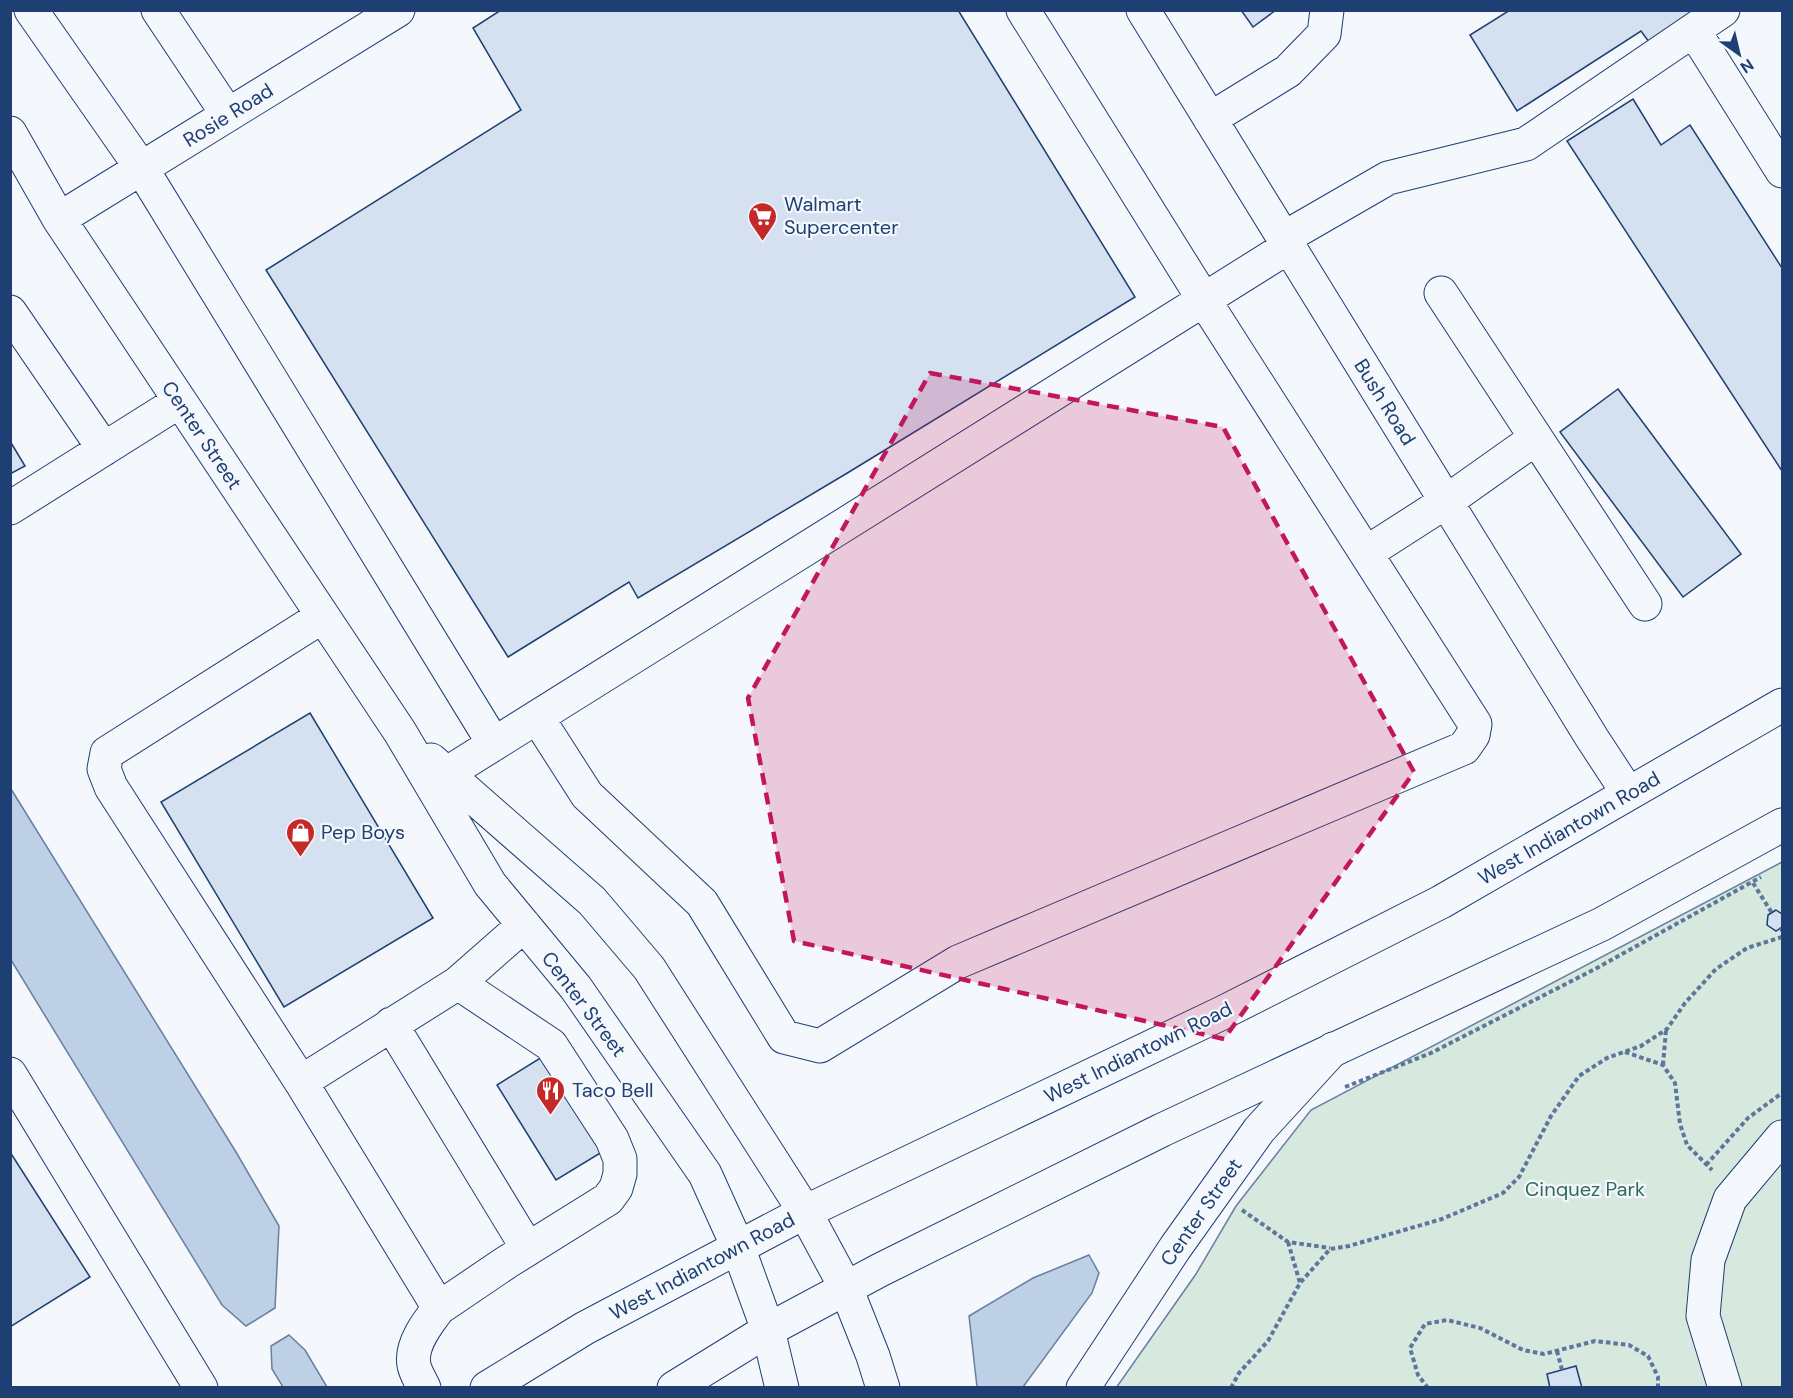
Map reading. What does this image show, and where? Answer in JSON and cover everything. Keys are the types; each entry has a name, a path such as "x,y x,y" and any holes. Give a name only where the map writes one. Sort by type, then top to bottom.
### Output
{"street":[{"path":"31,10 141,169 494,744"},
{"path":"158,10 228,115"},
{"name":"Rosie Road","path":"59,219 398,10"},
{"path":"537,717 587,795 702,903 784,1037 820,1046 958,962 1464,748 1473,735 1474,724 1204,300 1023,10"},
{"name":"Bush Road","path":"1143,10 1628,793"},
{"path":"1210,119 1287,71 1324,34 1327,10"},
{"path":"447,774 1204,300 1286,243 1388,178 1526,144 1723,10"},
{"path":"1694,30 1782,171"},
{"name":"Center Street","path":"12,139 59,219 400,732 490,884 576,988 705,1174 738,1247 768,1330 782,1388"},
{"path":"1441,293 1645,604"},
{"path":"10,312 104,448"},
{"path":"10,508 180,401"},
{"path":"1365,553 1447,501 1536,438"},
{"path":"323,616 107,753 104,769 111,787 301,1082 439,1308"},
{"name":"West Indiantown Road","path":"487,1388 585,1328 805,1212 1222,1013 1441,902 1782,705"},
{"name":"Center Street","path":"400,732 592,901 649,968 805,1212 846,1288 883,1388"},
{"path":"674,1388 768,1330 846,1288 1161,1130 1602,924 1782,825"},
{"path":"301,1082 458,983 524,925"},
{"path":"424,1388 413,1364 417,1341 426,1324 439,1308 608,1199 616,1188 620,1174 620,1159 612,1139 551,1045 458,983"},
{"path":"391,1024 528,1250"},
{"name":"Center Street","path":"1083,1388 1175,1248 1259,1130 1334,1048"},
{"path":"10,1074 199,1387"},
{"path":"1725,1388 1703,1316 1708,1260 1730,1199 1782,1137"}],"path":[{"path":"1335,1091 1431,1053 1595,969 1753,883 1772,913"},
{"path":"1236,1206 1288,1242 1330,1249 1349,1246 1443,1219 1503,1193 1519,1178 1551,1116 1579,1076 1607,1058 1641,1046 1666,1029 1685,1002 1716,969 1747,948 1782,937"},
{"path":"1663,1065 1666,1029"},
{"path":"1624,1052 1663,1065 1675,1083 1680,1124 1687,1145 1706,1165 1741,1186"},
{"path":"1706,1165 1748,1118 1782,1093"},
{"path":"1288,1242 1300,1283"},
{"path":"1231,1388 1239,1373 1268,1341 1300,1283 1330,1249"},
{"path":"1428,1388 1418,1375 1410,1348 1425,1324 1447,1320 1480,1328 1523,1350 1544,1354 1595,1341 1629,1345 1647,1356 1658,1377 1658,1388"},
{"path":"1557,1351 1562,1370"}],"highlighted area":[{"path":"930,373 1223,427 1414,772 1224,1039 794,941 748,698"}],"green space":[{"name":"Cinquez Park","path":"1782,862 1782,1387 1116,1388 1196,1274 1236,1206 1311,1110"}],"water":[{"path":"11,789 236,1152 279,1226 275,1308 246,1326 222,1305 11,960"},
{"path":"1089,1255 1099,1273 1092,1293 1023,1387 977,1387 969,1316 1033,1278"},
{"path":"289,1335 305,1350 327,1387 283,1387 272,1369 271,1346"}],"building":[{"path":"501,10 958,10 1135,297 638,598 629,582 508,657 266,270 521,110 473,28"},
{"path":"1241,10 1276,10 1253,27"},
{"path":"1510,10 1696,10 1649,42 1641,31 1517,111 1470,35"},
{"path":"1633,99 1661,145 1690,125 1782,268 1782,471 1567,141"},
{"path":"1618,389 1741,554 1683,597 1560,432"},
{"path":"10,441 25,466 10,474"},
{"path":"310,713 433,918 284,1007 161,802"},
{"path":"1776,910 1782,914 1782,927 1776,931 1767,925 1768,915"},
{"path":"542,1057 602,1152 556,1180 497,1085"},
{"path":"10,1152 90,1277 10,1327"},
{"path":"1576,1366 1582,1388 1550,1388 1547,1374"}],"place":[{"name":"Walmart Supercenter","path":"763,242"},
{"name":"Pep Boys","path":"300,858"},
{"name":"Taco Bell","path":"551,1116"}]}
